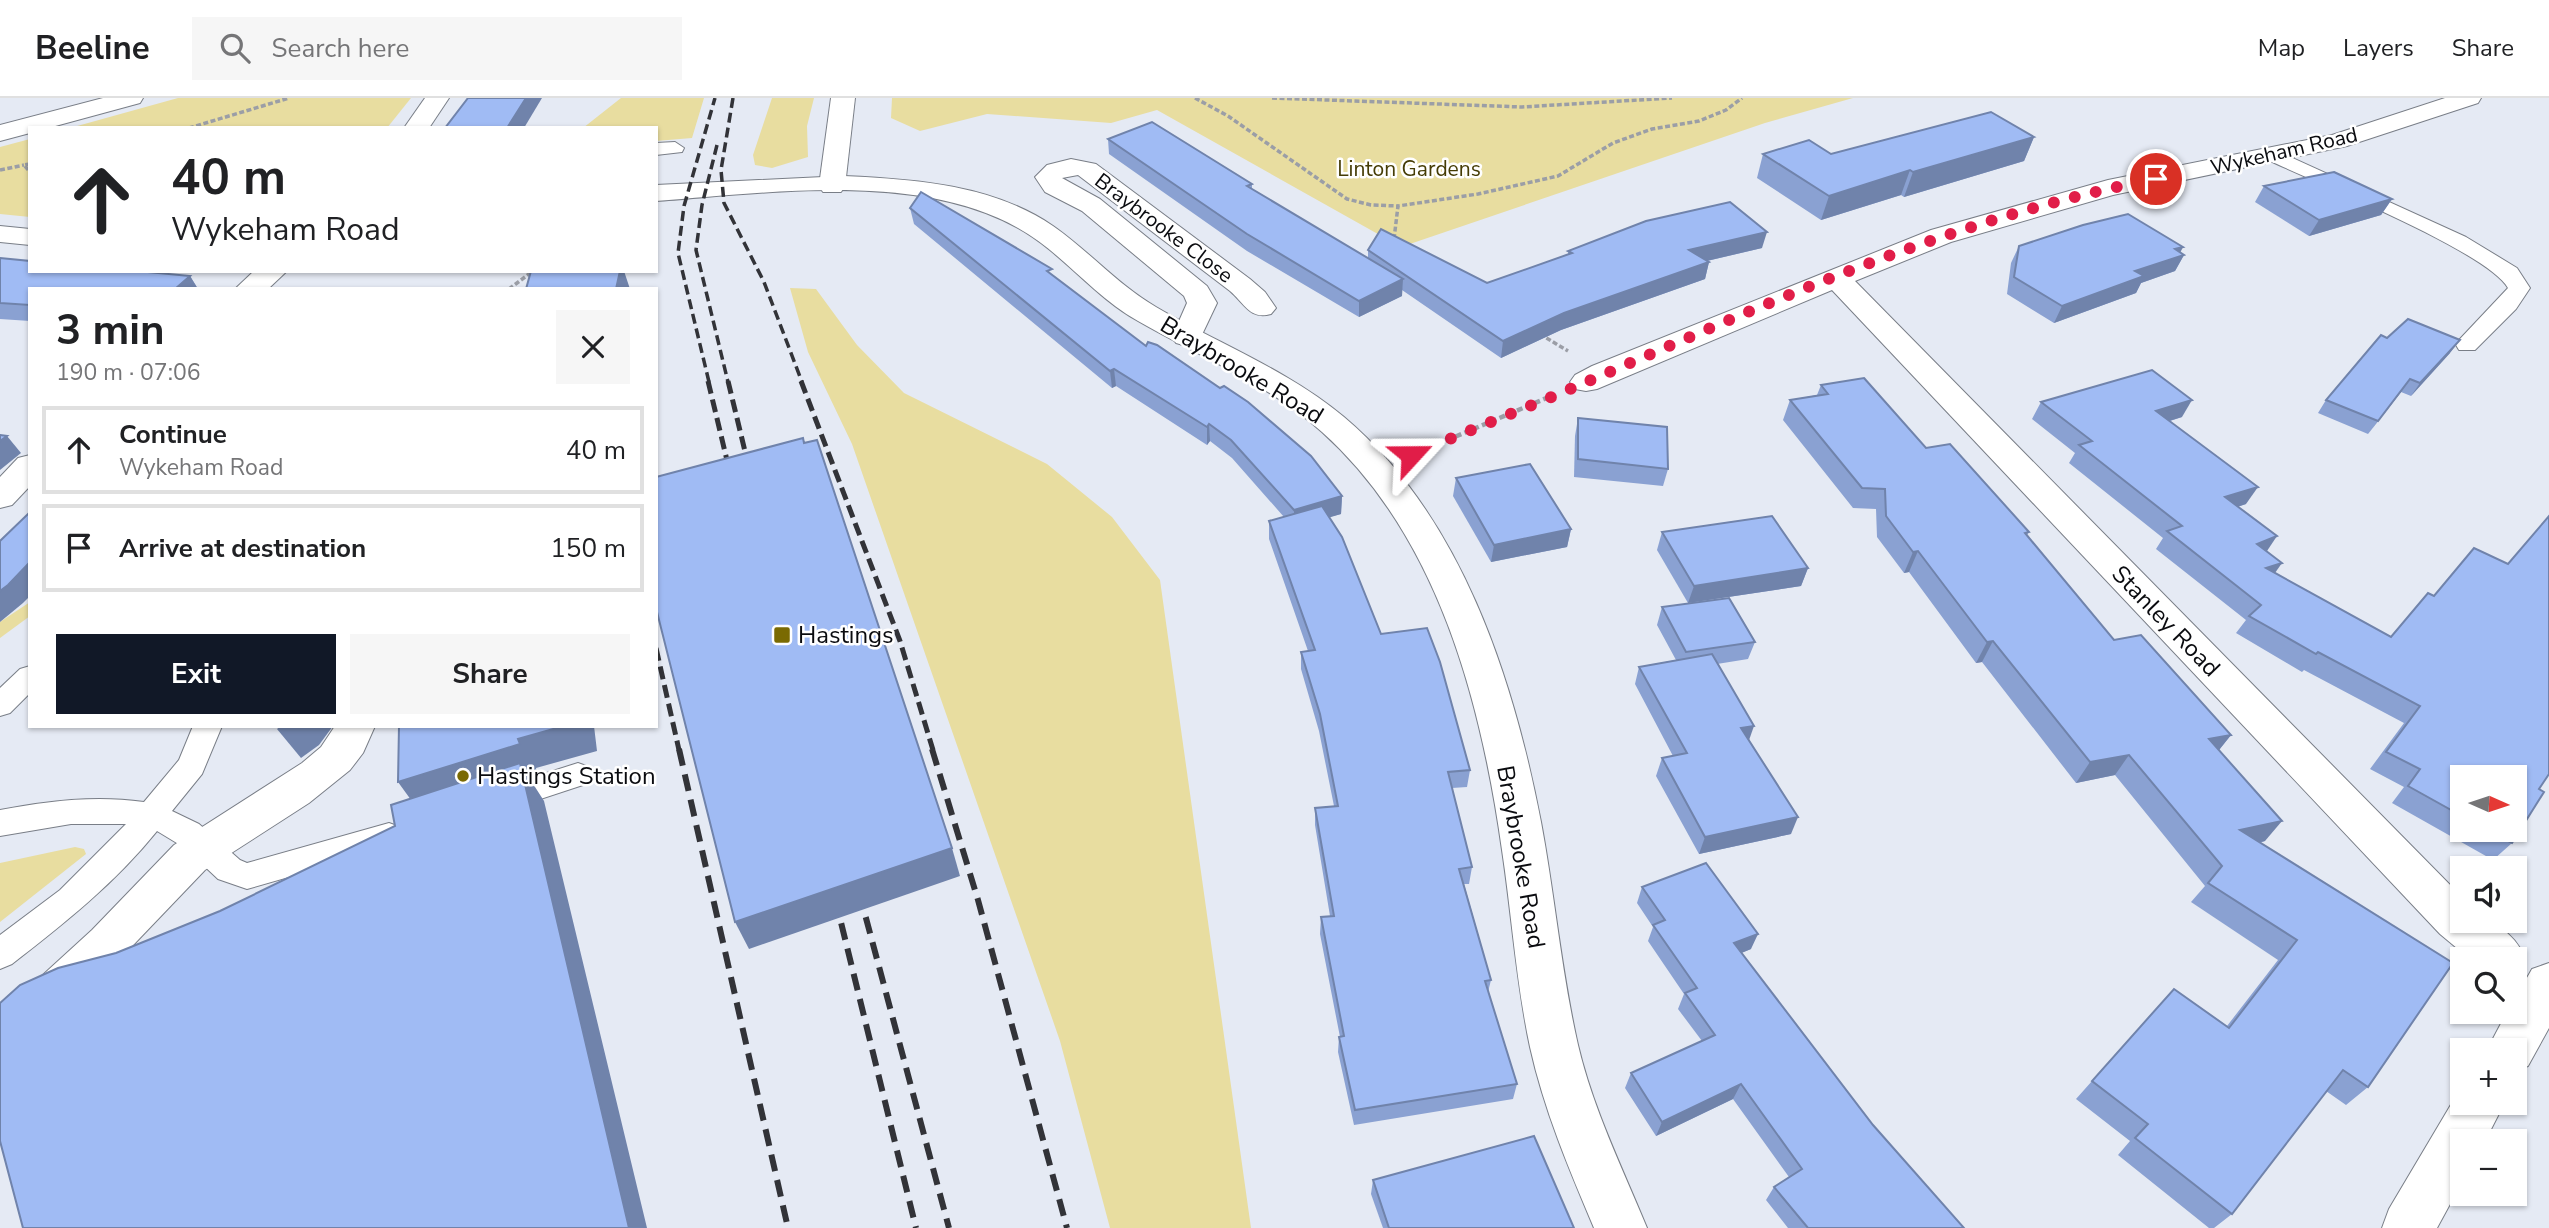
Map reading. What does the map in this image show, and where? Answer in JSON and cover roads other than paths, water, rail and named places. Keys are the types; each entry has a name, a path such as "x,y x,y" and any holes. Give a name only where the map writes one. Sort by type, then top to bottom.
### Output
{"street":[{"path":"0,133 131,98"},
{"path":"417,126 437,98"},
{"path":"832,186 843,98"},
{"name":"Wykeham Road","path":"1594,377 1941,236 2095,192 2274,156 2349,137 2469,98"},
{"name":"Braybrooke Close","path":"1187,337 1202,303 1197,292 1091,205 1054,186 1048,177 1056,169 1079,166 1087,169 1264,297"},
{"name":"Braybrooke Road","path":"658,193 832,186 922,189 993,206 1027,222 1062,245 1137,309 1271,382 1332,424 1376,467 1419,525 1448,584 1482,677 1513,790 1554,1048 1584,1143 1621,1228"},
{"path":"0,234 28,237"},
{"path":"252,287 270,273"},
{"name":"Stanley Road","path":"1835,277 2456,920 2489,947"},
{"path":"0,498 18,473"},
{"path":"0,1045 145,907 173,870 205,845 306,783 342,755 354,738 355,728"},
{"path":"2515,1038 2536,982"},
{"path":"2408,1228 2473,1115"}],"lane":[{"path":"2274,156 2459,241 2510,272 2519,288 2508,304 2466,345"},
{"path":"0,705 28,678"},
{"path":"0,954 71,900 122,851 191,766 207,728"},
{"path":"468,811 578,775"},
{"path":"0,823 97,810 151,817 170,822 205,845 215,861 231,874 247,876 418,827"}],"railway":[{"path":"709,382 678,253 684,206 715,98"},
{"path":"733,98 721,170 724,203 764,282 802,382"},
{"path":"717,145 702,205 696,250 728,382"},
{"path":"708,381 731,477"},
{"path":"728,381 750,472"},
{"path":"801,381 900,641 933,750"},
{"path":"658,657 679,750"},
{"path":"679,749 788,1228"},
{"path":"932,749 978,900 1067,1228"},
{"path":"859,892 949,1228"},
{"path":"835,898 916,1228"}],"place":[{"name":"Hastings","path":"782,635"},
{"name":"Hastings Station","path":"463,776"}],"park label":[{"name":"Linton Gardens","path":"1409,169"}]}
